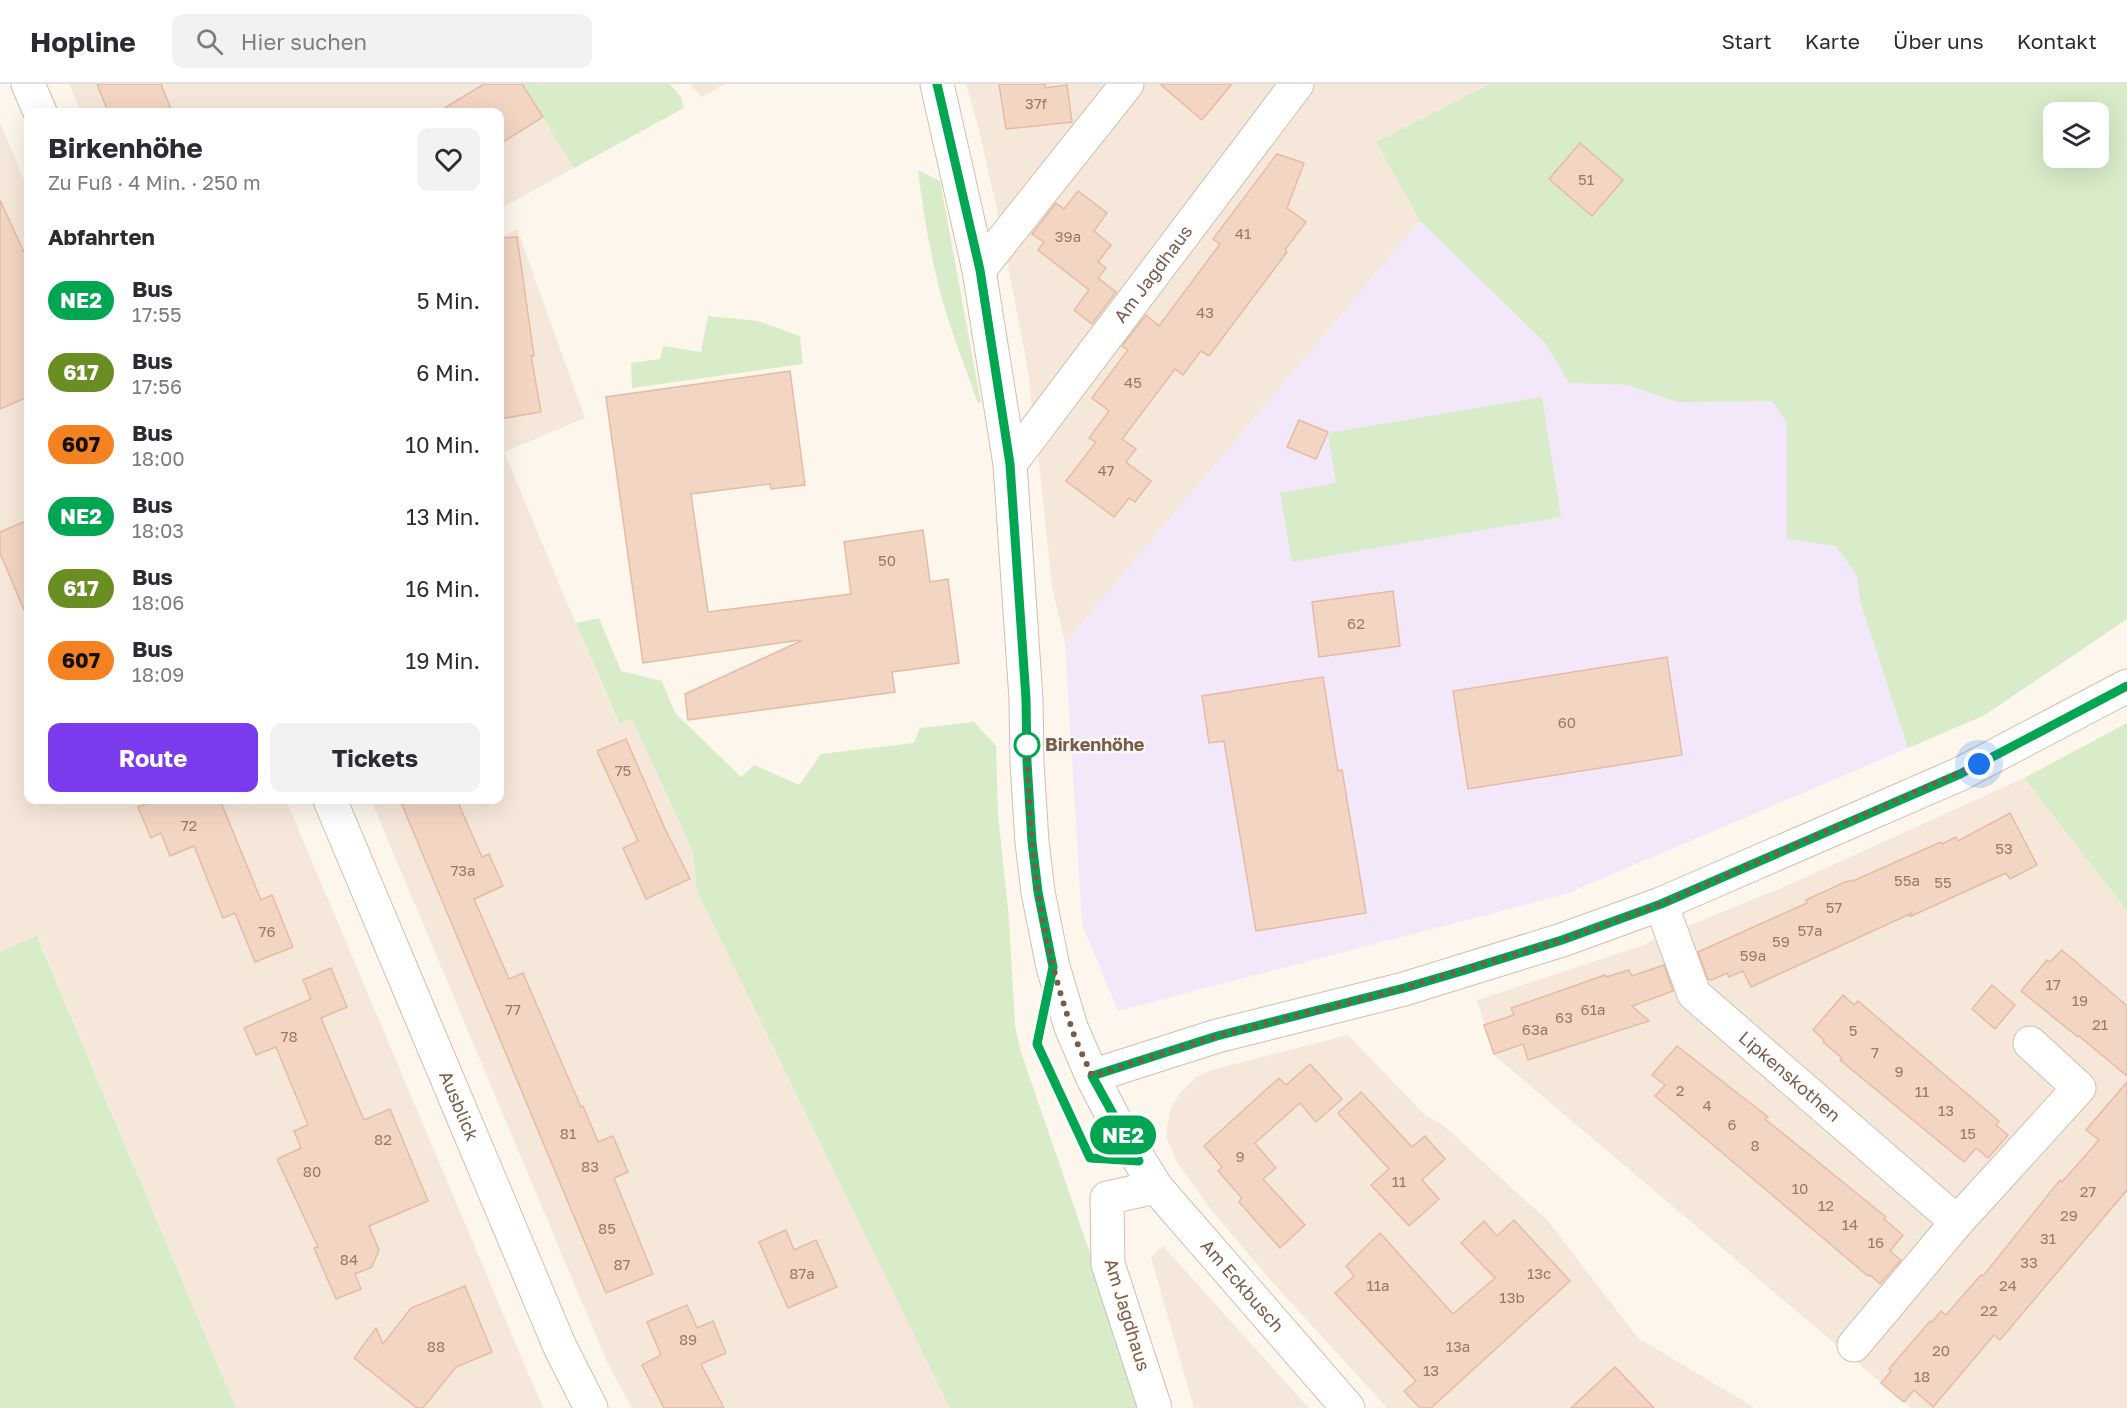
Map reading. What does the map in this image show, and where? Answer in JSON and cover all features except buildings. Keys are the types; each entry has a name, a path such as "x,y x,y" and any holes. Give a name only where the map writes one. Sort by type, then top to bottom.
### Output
{"street":[{"path":"28,84 38,108"},
{"path":"937,84 980,270 1010,464 1026,699 1032,842 1038,892 1053,967 1071,1027 1092,1076 1147,1174"},
{"path":"980,270 1127,84"},
{"name":"Am Jagdhaus","path":"1010,464 1297,84"},
{"path":"1092,1076 1217,1036 1462,971 1562,940 1661,904 1960,774 2127,686"},
{"name":"Ausblick","path":"332,804 560,1347 591,1408"},
{"name":"Lipkenskothen","path":"1661,904 1694,994 1957,1222"},
{"path":"1854,1345 1957,1222 2079,1088 2030,1043"},
{"name":"Am Jagdhaus","path":"1147,1174 1107,1198 1108,1264 1155,1408"},
{"name":"Am Eckbusch","path":"1147,1174 1348,1408"}],"shaded area":[{"path":"69,84 522,84 574,168 504,207 504,108 79,108"},
{"path":"690,84 725,84 702,97"},
{"path":"966,84 1490,84 1376,142 1420,221 1065,643 1052,587 1037,444 1234,142 1032,407 1027,364 996,205"},
{"path":"0,122 24,180 24,804 288,804 543,1408 236,1408 38,937 0,952"},
{"path":"1420,221 1546,344 1569,383 1627,385 1677,402 1772,400 1787,423 1787,538 1836,546 1857,576 1860,601 1908,748 1566,894 1118,1011 1082,924 1065,643"},
{"path":"517,229 585,418 504,452 504,236"},
{"path":"504,452 618,724 632,719 693,852 697,891 951,1408 632,1408 607,1362 373,804 504,804"},
{"path":"2024,778 2127,911 2127,1408 1911,1408 1495,1056 1477,1000 1635,948 1795,882"},
{"path":"1348,1035 1425,1115 1443,1125 1548,1221 1638,1338 1755,1408 1387,1408 1273,1283 1212,1211 1177,1162 1166,1137 1170,1110 1180,1093 1196,1077 1212,1070"},
{"path":"1163,1246 1309,1408 1194,1408 1151,1257"}],"green space":[{"path":"522,84 670,84 681,97 684,108 574,168"},
{"path":"1490,84 2127,84 2127,619 1985,715 1908,748 1860,601 1857,576 1836,546 1787,539 1787,423 1772,401 1677,402 1627,385 1569,383 1546,344 1420,221 1376,142"},
{"path":"918,170 940,181 981,403 978,403 940,291 928,236"},
{"path":"708,316 758,321 800,336 803,364 632,388 631,363 660,359 663,346 701,352"},
{"path":"1542,397 1561,517 1292,562 1280,493 1336,483 1328,433"},
{"path":"599,618 621,671 662,681 675,713 741,777 754,765 799,785 821,754 914,743 920,728 974,722 996,746 998,814 1009,919 1015,1025 1020,1049 1143,1408 950,1408 697,891 693,852 632,719 619,724 576,623"},
{"path":"2127,723 2127,911 2024,778"},
{"path":"37,936 236,1408 0,1408 0,952"}],"bus line":[{"name":"NE2","path":"937,84 980,270 1010,464 1026,699 1032,842 1038,892 1053,967 1037,1044 1090,1158 1139,1161 1092,1076 1217,1036 1462,971 1562,940 1661,904 1960,774 2127,686"}],"place":[{"name":"Birkenhöhe","path":"1027,745"}],"route":[{"path":"1027,745 1027,741 1032,842 1046,934 1053,967 1071,1027 1092,1076 1217,1036 1404,988 1562,940 1661,904 1979,764"}]}
